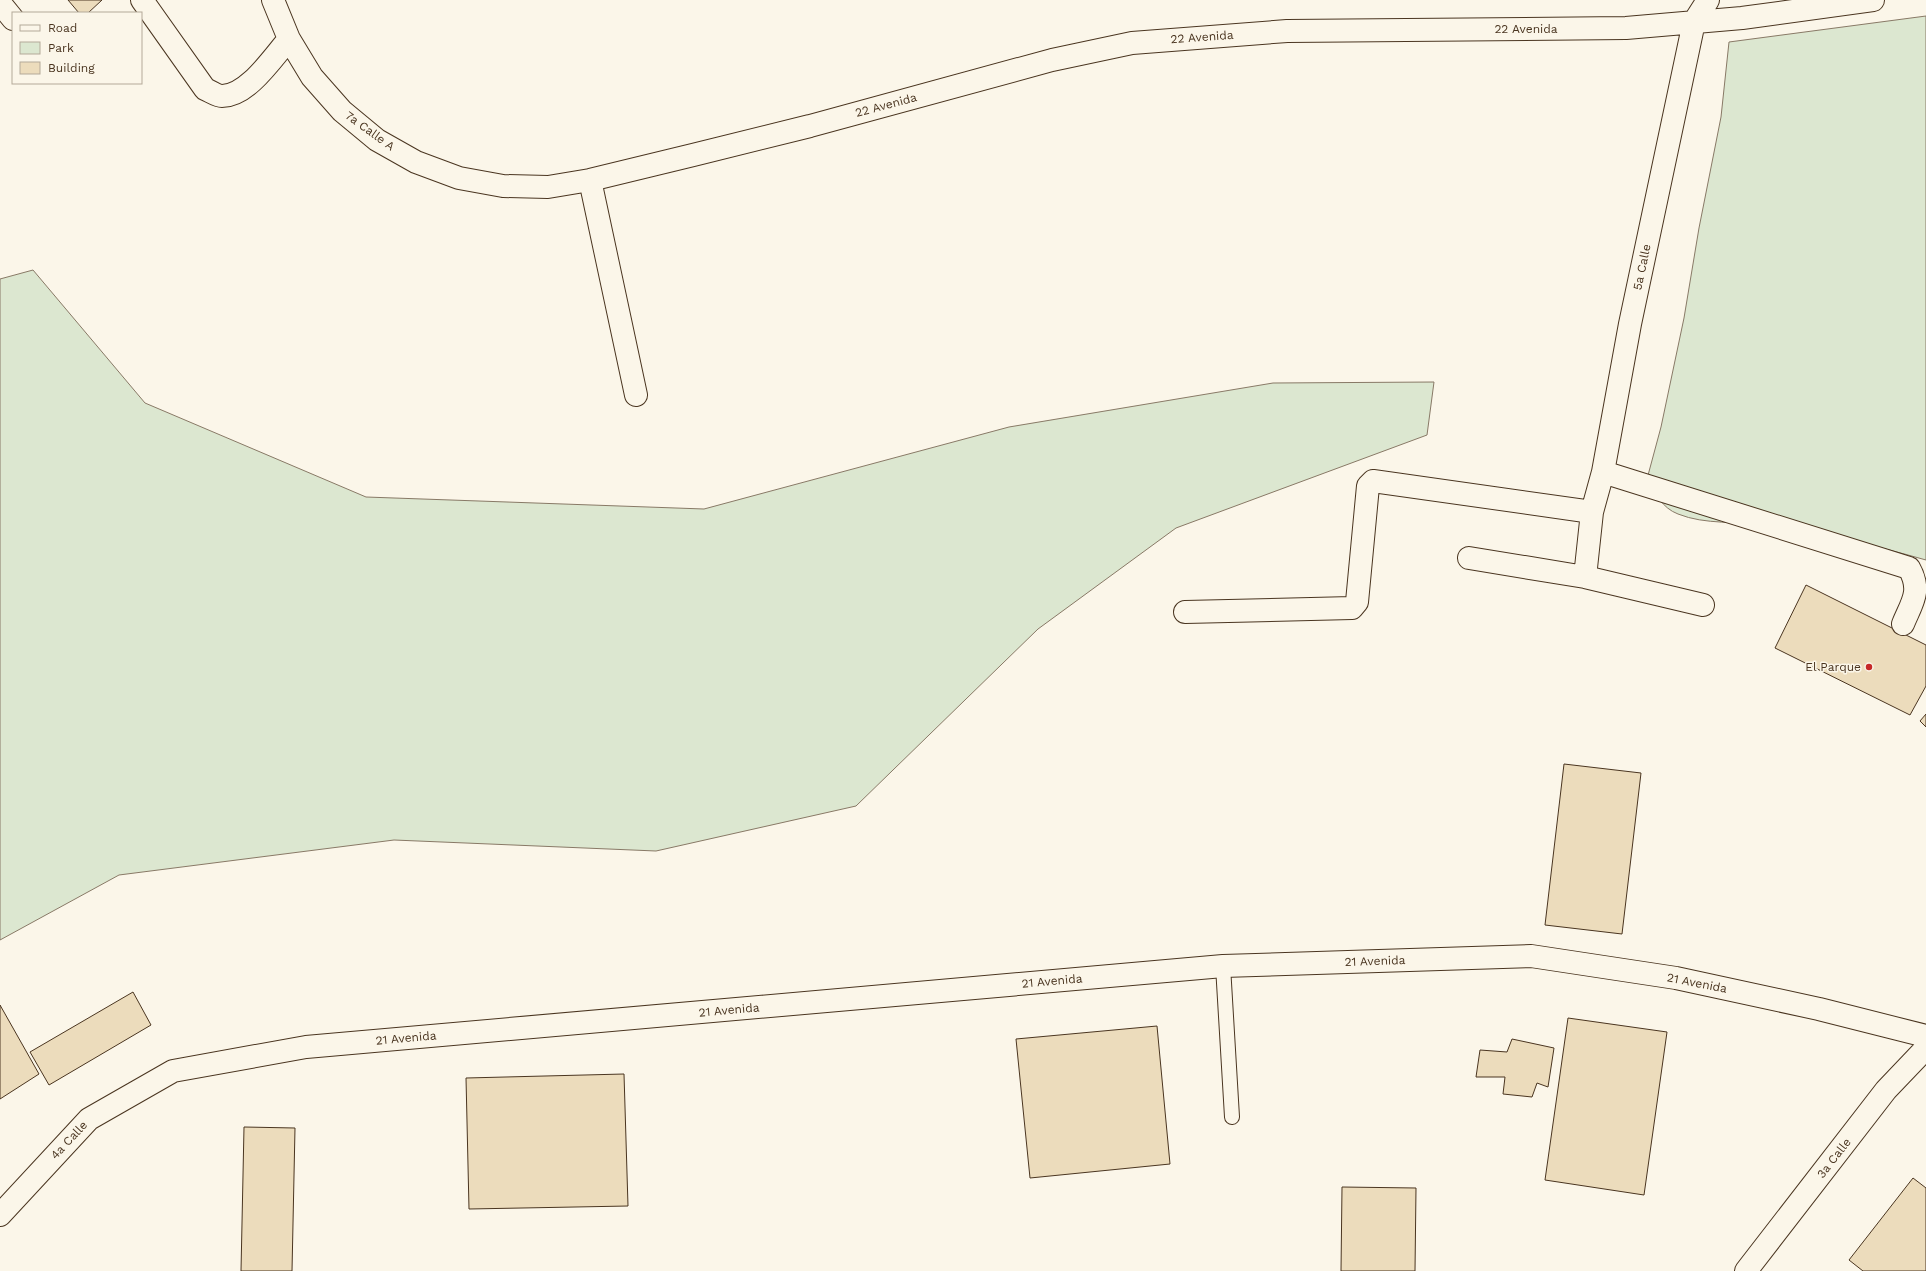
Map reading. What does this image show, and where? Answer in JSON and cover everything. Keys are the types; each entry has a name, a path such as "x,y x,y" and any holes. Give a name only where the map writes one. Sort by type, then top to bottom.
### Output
{"street":[{"path":"142,0 205,89 220,97 233,94 249,85 289,39"},
{"name":"7a Calle A","path":"273,0 289,39 312,77 342,111 377,140 416,162 459,178 503,186 548,186"},
{"path":"1694,22 1708,0"},
{"name":"22 Avenida","path":"548,186 590,180 803,128 1052,60 1132,43 1287,31 1626,28 1742,18 1873,0"},
{"path":"0,3 12,18"},
{"name":"5a Calle","path":"1585,577 1592,512 1603,472 1630,324 1694,22"},
{"path":"590,180 636,395"},
{"path":"1603,472 1909,568 1916,580 1915,594 1903,624"},
{"path":"1185,612 1352,608 1357,602 1368,486 1373,481 1592,512"},
{"path":"1469,558 1585,577 1703,605"},
{"name":"21 Avenida","path":"173,1071 306,1047 1223,966 1531,956 1676,978 1819,1008 1926,1036"},
{"name":"3a Calle","path":"1746,1271 1886,1090 1926,1048"},
{"name":"4a Calle","path":"0,1215 89,1119 173,1071"}],"lane":[{"path":"1223,966 1232,1117"}],"green space":[{"path":"1926,16 1926,560 1866,544 1806,531 1755,524 1699,520 1672,511 1663,504 1647,479 1661,427 1684,318 1699,228 1721,117 1729,42"},
{"path":"33,270 145,403 366,497 704,509 1009,427 1273,383 1434,382 1427,435 1176,528 1038,629 856,806 656,851 394,840 119,875 0,940 0,279"}],"building":[{"path":"68,0 102,0 89,12 78,12"},
{"name":"El Parque","path":"1806,585 1926,645 1926,686 1910,715 1775,648"},
{"path":"1926,714 1926,727 1920,721"},
{"path":"1564,764 1641,773 1622,934 1545,925"},
{"path":"133,992 151,1025 49,1085 30,1052"},
{"path":"0,1005 39,1074 0,1099"},
{"path":"1568,1018 1667,1032 1644,1195 1545,1180"},
{"path":"1157,1026 1170,1164 1030,1178 1016,1039"},
{"path":"1512,1039 1554,1048 1548,1087 1537,1083 1532,1097 1503,1094 1505,1077 1476,1077 1480,1050 1507,1052"},
{"path":"624,1074 628,1206 469,1209 466,1078"},
{"path":"244,1127 295,1128 292,1271 241,1271"},
{"path":"1913,1178 1926,1188 1926,1271 1863,1271 1849,1260"},
{"path":"1342,1187 1416,1188 1415,1271 1341,1271"}],"place":[{"name":"El Parque","path":"1869,667"}]}
